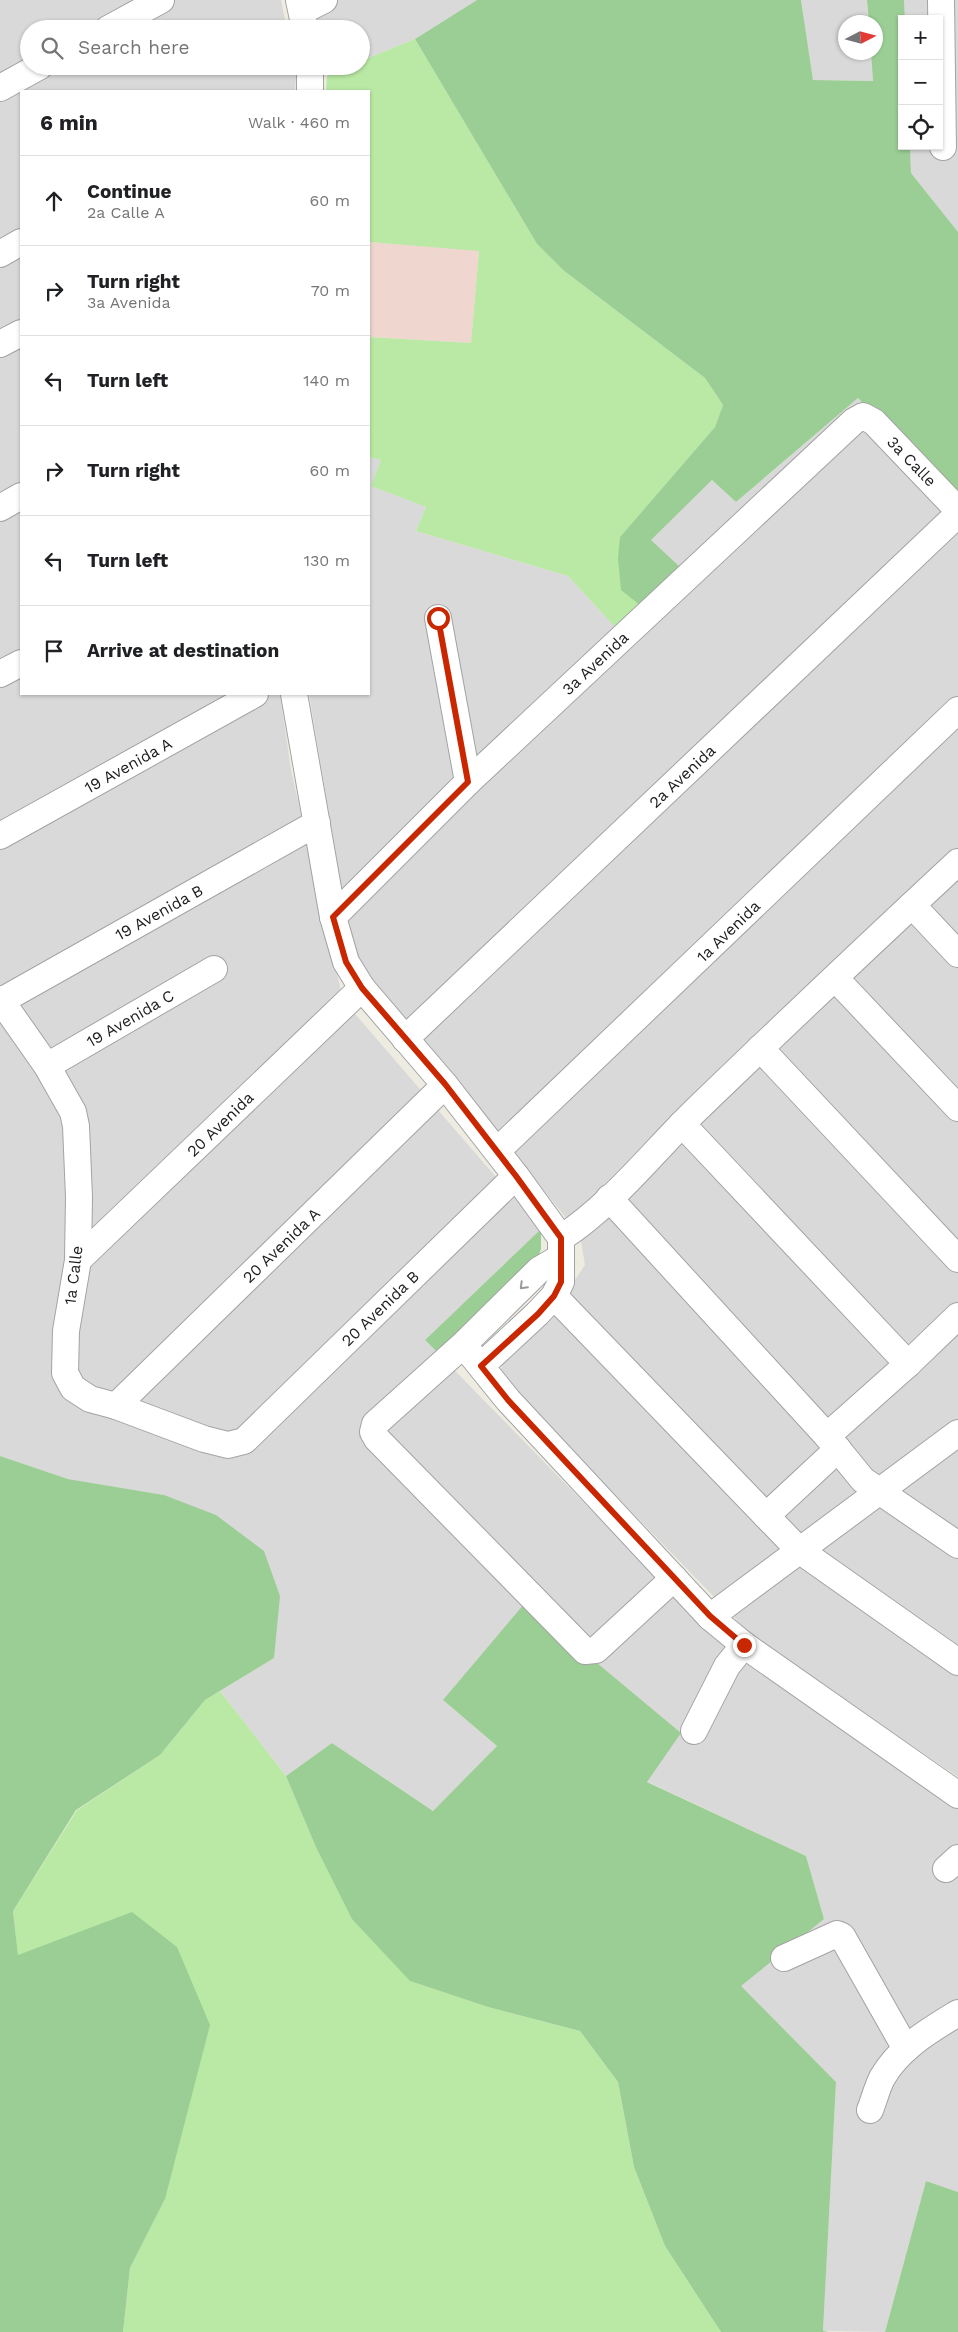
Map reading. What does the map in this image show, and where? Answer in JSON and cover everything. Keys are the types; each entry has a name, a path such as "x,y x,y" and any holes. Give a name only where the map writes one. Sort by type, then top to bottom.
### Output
{"street":[{"path":"124,20 161,0"},
{"path":"941,0 942,105"},
{"path":"0,88 24,75"},
{"path":"0,254 20,243"},
{"path":"0,344 20,333"},
{"name":"3a Calle","path":"863,416 874,422 958,510"},
{"name":"3a Avenida","path":"333,917 468,782 854,420 863,416"},
{"path":"0,508 20,497"},
{"name":"2a Avenida","path":"405,1039 958,514"},
{"path":"438,618 468,782"},
{"path":"0,674 20,664"},
{"name":"19 Avenida A","path":"0,836 253,695"},
{"path":"294,695 333,917 346,962 362,988 445,1084 516,1176 561,1248 561,1282 554,1296 538,1314 481,1366"},
{"name":"1a Avenida","path":"497,1151 958,710"},
{"name":"19 Avenida B","path":"0,1000 317,823"},
{"path":"674,1578 596,1650 585,1651 377,1439 373,1432 375,1424 463,1345 682,1124 958,862"},
{"path":"912,905 958,954"},
{"name":"19 Avenida C","path":"47,1066 214,969"},
{"path":"836,978 958,1108"},
{"name":"20 Avenida","path":"78,1260 362,988"},
{"name":"1a Calle","path":"0,1000 47,1066 72,1112 76,1126 79,1197 78,1260 66,1331 65,1374 73,1388 90,1399 116,1406 228,1446 244,1441"},
{"path":"760,1048 958,1259"},
{"name":"20 Avenida A","path":"116,1406 445,1084"},
{"path":"682,1124 908,1364"},
{"name":"20 Avenida B","path":"244,1441 516,1176"},
{"path":"609,1198 832,1442 863,1480 958,1545"},
{"path":"554,1296 799,1550 958,1662"},
{"path":"766,1516 832,1442 958,1316"},
{"path":"463,1345 508,1400 710,1616 744,1645 955,1787"},
{"path":"710,1616 881,1492 958,1433"},
{"path":"694,1731 727,1666 744,1645"},
{"path":"784,1958 837,1934 842,1936 906,2049"},
{"path":"870,2110 883,2078 906,2049 927,2032 958,2013"}],"shaded area":[{"path":"0,0 281,0 285,20 20,20 20,75 296,76 295,90 20,90 20,695 280,695 291,770 343,1000 541,1229 425,1340 727,1649 958,1809 958,2192 926,2181 885,2332 823,2331 836,2082 740,1986 824,1919 806,1856 646,1781 443,1700 497,1746 433,1811 332,1743 286,1776 220,1691 274,1658 164,1495 68,1479 0,1456"},
{"path":"310,0 477,0 415,39 370,57 370,20 314,20"},
{"path":"801,0 867,0 868,15 838,15 838,60 872,60 873,81 813,80"},
{"path":"904,0 958,0 958,232 911,173 910,150 943,150 943,15 905,15"},
{"path":"370,242 479,250 471,343 370,337"},
{"path":"858,398 958,500 958,1777 753,1637 499,1375 505,1358 570,1287 585,1265 580,1235 353,957 309,695 370,695 370,457 381,460 372,486 426,507 416,531 568,576 616,628 680,567 650,540 712,480 736,502"}],"green space":[{"path":"477,0 801,0 813,80 873,81 872,60 883,60 883,15 868,15 867,0 904,0 905,15 898,15 898,150 910,150 911,173 958,232 958,500 858,398 736,502 712,480 651,540 680,567 640,605 621,590 618,558 620,537 715,427 723,405 705,378 563,270 537,244 415,39"},
{"path":"415,39 537,244 563,270 705,378 723,405 715,427 620,537 640,605 616,628 568,576 416,531 426,507 371,486 381,460 370,457 370,337 471,343 479,251 370,242 370,90 326,90 327,76 329,75 370,75 370,57"},
{"path":"541,1229 541,1249 534,1269 441,1356 425,1340"},
{"path":"0,1456 68,1479 164,1495 216,1515 264,1551 280,1596 274,1658 205,1700 160,1755 76,1810 13,1911 18,1955 132,1912 177,1947 210,2025 165,2199 130,2268 123,2332 0,2332"},
{"path":"525,1603 681,1733 647,1782 806,1856 824,1919 741,1986 836,2082 823,2331 829,2332 721,2332 665,2246 634,2167 618,2082 580,2031 488,2007 410,1981 352,1919 315,1845 286,1776 332,1743 433,1811 497,1746 443,1700"},
{"path":"220,1691 286,1776 315,1845 410,1981 488,2007 580,2031 618,2082 634,2167 665,2246 721,2332 123,2332 130,2268 165,2199 57,1942 18,1956 13,1911 77,1810 160,1755 205,1700"},
{"path":"926,2181 958,2192 958,2332 885,2332"}],"route":[{"path":"438,618 468,782 333,917 339,940 346,962 362,988 445,1084 561,1238 562,1274 561,1282 554,1296 538,1314 481,1366 508,1400 710,1616 744,1645"}]}
